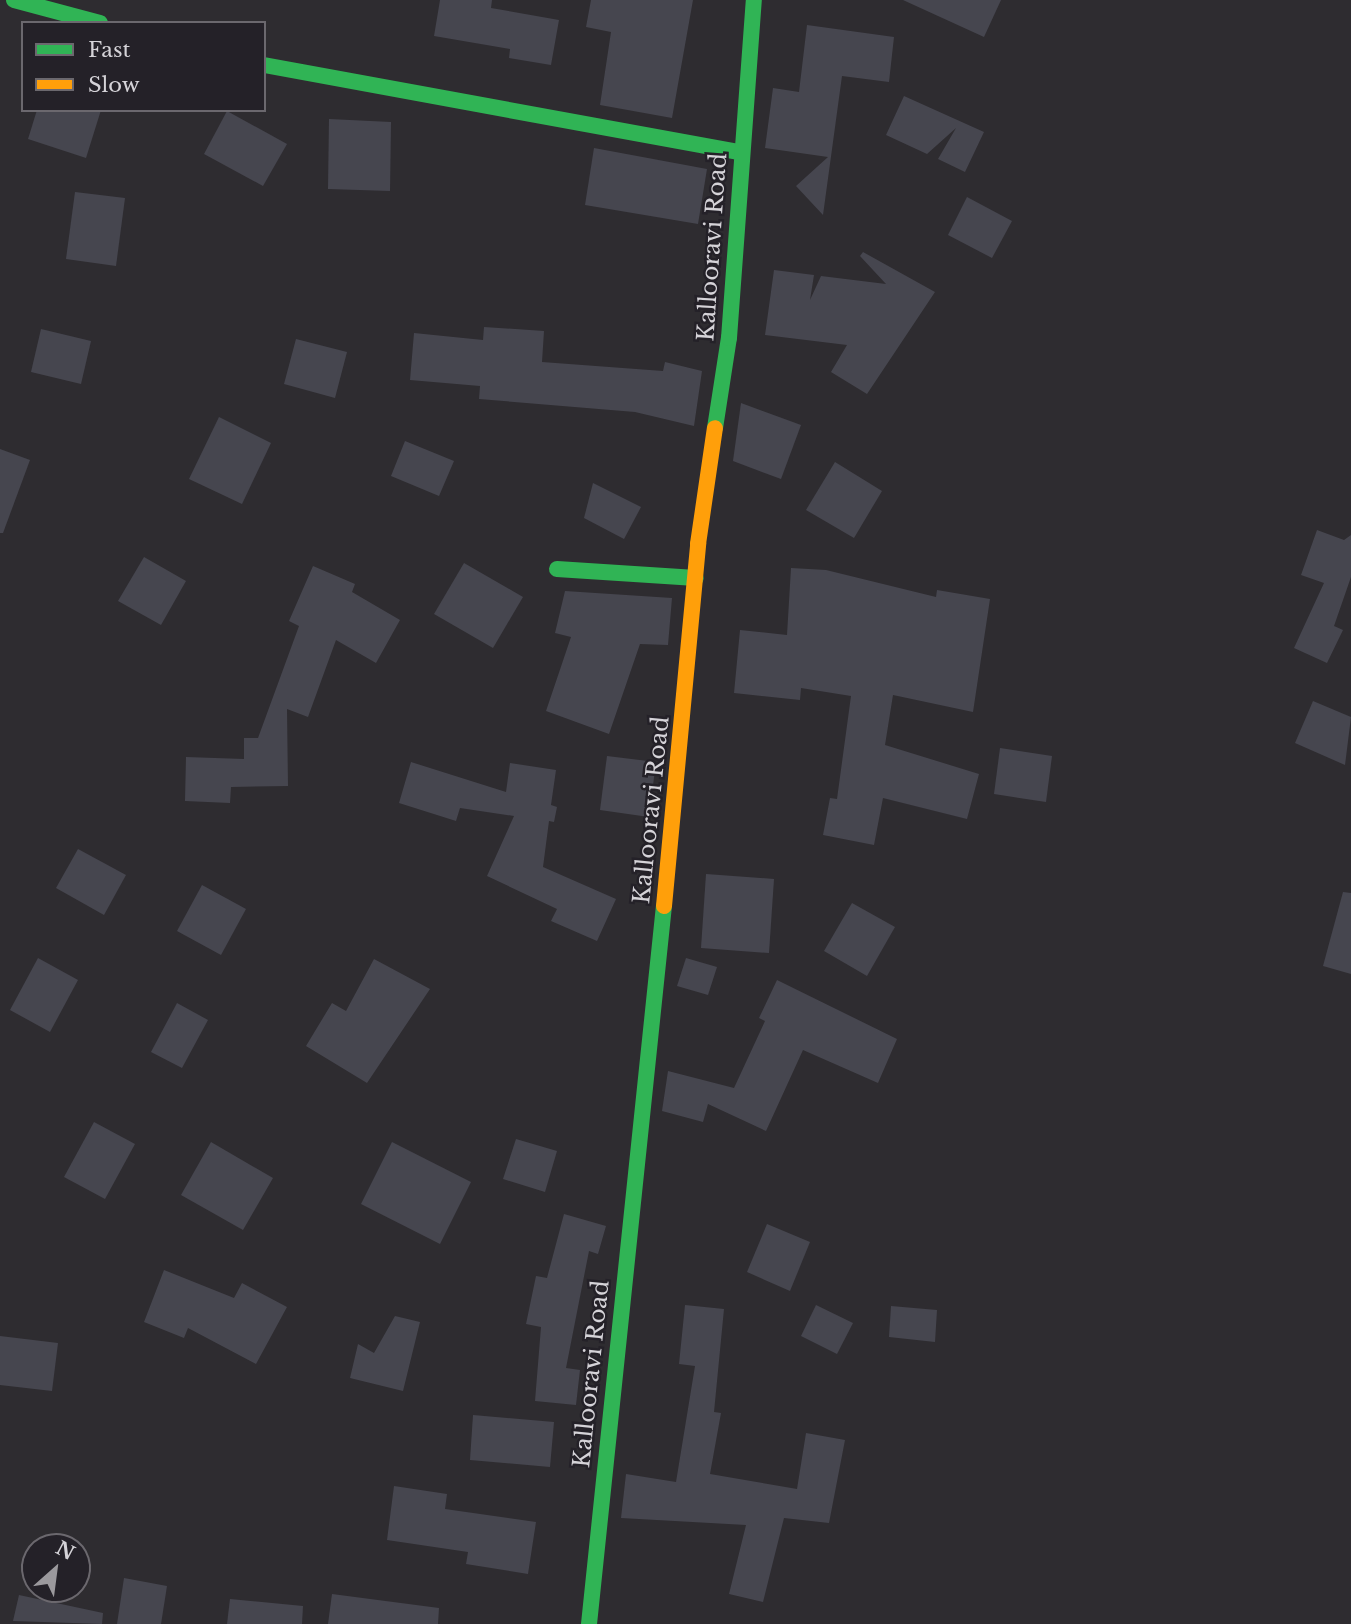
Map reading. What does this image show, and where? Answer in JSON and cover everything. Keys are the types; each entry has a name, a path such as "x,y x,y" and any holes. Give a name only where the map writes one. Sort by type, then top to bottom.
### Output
{"main road":[{"path":"14,0 93,21"},
{"name":"Kallooravi Road","path":"589,1624 696,578 729,338 754,0"},
{"path":"266,65 742,153"},
{"path":"557,569 696,578"}],"building":[{"path":"440,0 492,0 491,8 559,20 551,65 509,58 510,49 434,36"},
{"path":"591,0 693,0 672,118 600,105 611,32 586,27"},
{"path":"903,0 1001,0 984,37"},
{"path":"807,25 894,37 889,82 842,76 823,215 796,186 828,157 765,148 773,88 799,92"},
{"path":"904,96 984,132 965,172 938,159 956,128 927,154 886,135"},
{"path":"36,112 100,112 86,158 28,139"},
{"path":"226,112 287,144 263,186 204,154"},
{"path":"329,119 391,122 390,191 328,189"},
{"path":"594,148 707,169 698,224 585,205"},
{"path":"75,192 125,198 116,266 66,259"},
{"path":"967,197 1012,221 992,258 948,235"},
{"path":"863,252 935,292 867,394 831,372 847,345 765,335 774,270 814,275 810,300 821,276 886,284 860,256"},
{"path":"484,327 544,331 542,362 663,371 665,362 702,371 694,426 635,412 479,399 480,386 410,380 414,333 483,340"},
{"path":"41,329 91,341 81,384 31,372"},
{"path":"296,339 347,352 335,398 284,384"},
{"path":"741,403 801,425 781,479 733,461"},
{"path":"219,417 271,443 242,504 189,479"},
{"path":"405,441 454,461 439,496 391,476"},
{"path":"0,449 30,460 3,533 0,533"},
{"path":"835,462 882,491 854,538 806,510"},
{"path":"593,483 641,507 624,539 584,518"},
{"path":"1317,530 1344,540 1351,535 1351,577 1334,626 1343,630 1327,663 1294,648 1324,583 1301,575"},
{"path":"144,557 186,581 161,625 118,601"},
{"path":"464,563 523,597 493,648 434,614"},
{"path":"313,566 355,584 352,592 400,620 376,663 336,640 308,717 287,709 288,786 231,787 230,803 185,801 186,757 244,759 244,738 258,738 299,626 289,621"},
{"path":"791,568 826,570 936,597 937,590 990,599 973,712 893,695 885,745 979,774 967,819 883,798 874,845 823,835 830,798 837,799 851,696 801,688 800,700 734,693 740,630 787,635"},
{"path":"565,591 672,598 668,645 640,644 609,734 546,711 571,637 555,633"},
{"path":"1313,701 1351,717 1345,765 1295,743"},
{"path":"1000,748 1052,756 1046,802 994,794"},
{"path":"607,756 656,762 649,817 600,810"},
{"path":"411,762 506,792 510,763 556,770 551,805 557,807 554,822 549,821 543,867 616,899 597,941 551,921 557,909 487,876 514,816 460,808 456,821 399,803"},
{"path":"78,849 126,875 104,915 56,888"},
{"path":"706,874 774,879 769,953 701,948"},
{"path":"202,885 246,909 221,955 177,931"},
{"path":"1343,892 1351,893 1351,974 1323,966"},
{"path":"852,903 895,927 867,976 824,951"},
{"path":"38,958 78,980 50,1032 10,1010"},
{"path":"686,958 717,967 708,995 677,986"},
{"path":"374,959 430,989 367,1083 306,1046 332,1003 346,1011"},
{"path":"777,980 897,1039 878,1083 803,1050 766,1131 708,1104 703,1122 662,1111 668,1071 734,1088 765,1021 759,1018"},
{"path":"177,1003 208,1020 182,1068 151,1052"},
{"path":"94,1122 135,1144 105,1199 64,1177"},
{"path":"516,1139 557,1151 545,1192 503,1179"},
{"path":"211,1142 273,1178 243,1230 181,1195"},
{"path":"392,1142 471,1182 440,1244 361,1204"},
{"path":"564,1214 606,1226 598,1254 589,1251 566,1368 580,1370 576,1405 535,1401 541,1327 526,1324 536,1276 547,1278"},
{"path":"767,1224 810,1242 790,1291 747,1272"},
{"path":"164,1270 234,1298 242,1283 287,1307 256,1364 188,1328 184,1338 144,1322"},
{"path":"685,1305 724,1309 714,1412 721,1413 710,1474 797,1489 806,1433 845,1440 829,1523 784,1518 763,1602 729,1594 746,1525 621,1518 626,1474 676,1482 695,1366 679,1364"},
{"path":"816,1305 853,1323 837,1354 801,1336"},
{"path":"891,1306 937,1310 935,1342 889,1337"},
{"path":"395,1316 420,1322 403,1391 350,1378 358,1344 374,1353"},
{"path":"0,1336 58,1343 52,1391 0,1385"},
{"path":"473,1415 554,1422 550,1467 470,1460"},
{"path":"394,1486 447,1494 445,1509 536,1522 528,1574 466,1564 468,1552 387,1540"},
{"path":"124,1578 167,1586 161,1624 117,1624"},
{"path":"332,1594 439,1608 438,1624 328,1624"},
{"path":"19,1595 21,1603 56,1603 103,1613 102,1624 13,1621"},
{"path":"230,1599 303,1606 302,1624 227,1624"}],"traffic: fast":[{"path":"14,0 93,21"},
{"path":"715,428 729,338 754,0"},
{"path":"266,65 742,153"},
{"path":"557,569 696,578"},
{"path":"589,1624 664,906"}],"traffic: slow":[{"path":"664,906 698,544 715,428"}]}
